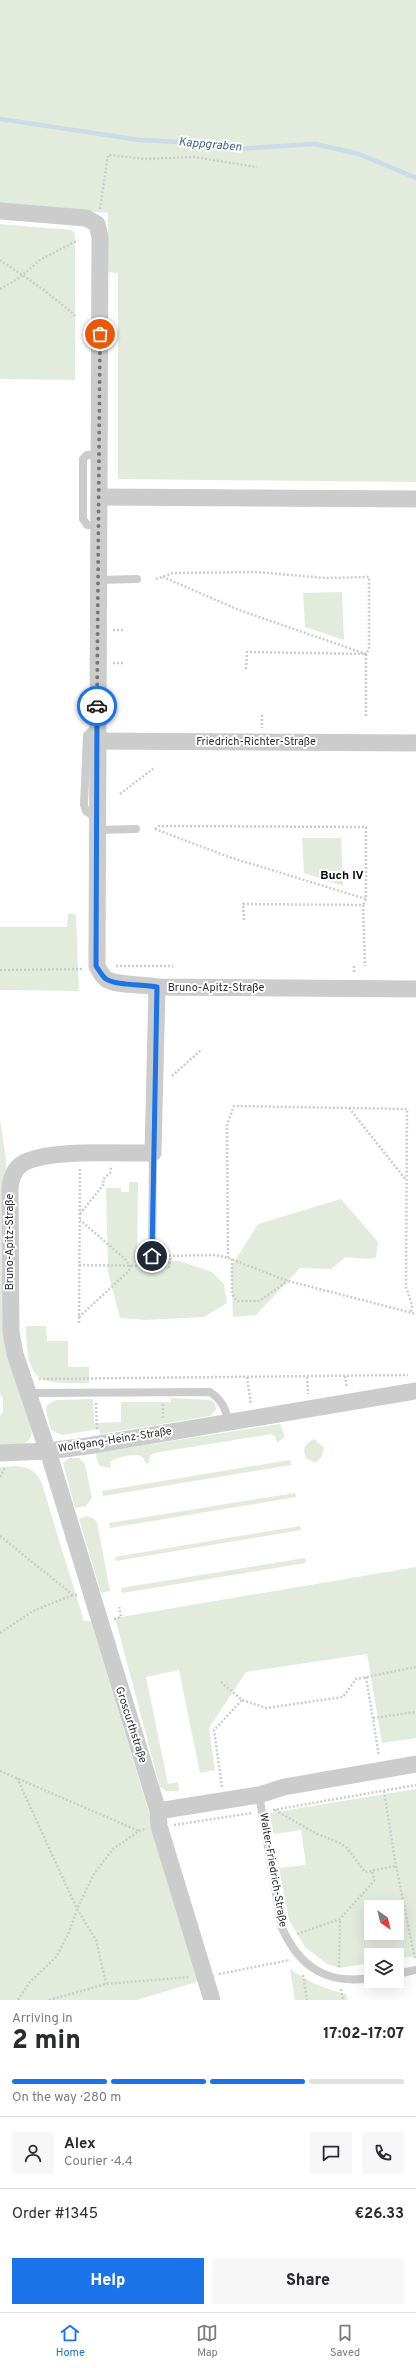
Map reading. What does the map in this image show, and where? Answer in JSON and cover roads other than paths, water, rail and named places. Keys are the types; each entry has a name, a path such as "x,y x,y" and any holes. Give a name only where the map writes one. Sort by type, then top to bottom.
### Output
{"street":[{"path":"0,211 86,218 97,224 100,237 100,497 96,824 96,966 105,979 116,983 140,984 157,987"},
{"path":"100,497 416,499"},
{"name":"Friedrich-Richter-Straße","path":"97,733 416,743"},
{"name":"Bruno-Apitz-Straße","path":"48,1451 31,1386 15,1354 11,1332 11,1180 15,1171 21,1164 30,1160 54,1155 153,1153 157,987 416,989"},
{"name":"Wolfgang-Heinz-Straße","path":"0,1454 48,1451 97,1444 416,1392"},
{"name":"Groscurthstraße","path":"48,1451 212,2000"},
{"path":"158,1819 224,1800 259,1795 284,1787 416,1764"}],"lane":[{"path":"99,526 87,525 83,519 83,459 87,455 100,455"},
{"path":"99,580 137,579"},
{"path":"96,824 136,829"},
{"name":"Bruno-Apitz-Straße","path":"152,1256 153,1153"},
{"path":"31,1386 95,1392 210,1392 222,1403 229,1422"},
{"name":"Walter-Friedrich-Straße","path":"259,1795 282,1928 286,1937 298,1956 319,1973 340,1980 364,1978"},
{"path":"404,1973 416,1970"}],"waterway":[{"name":"Kappgraben","path":"0,119 140,140 199,143 235,149 315,144 359,154 416,178"}],"district":[{"name":"Buch IV","path":"342,876"}]}
